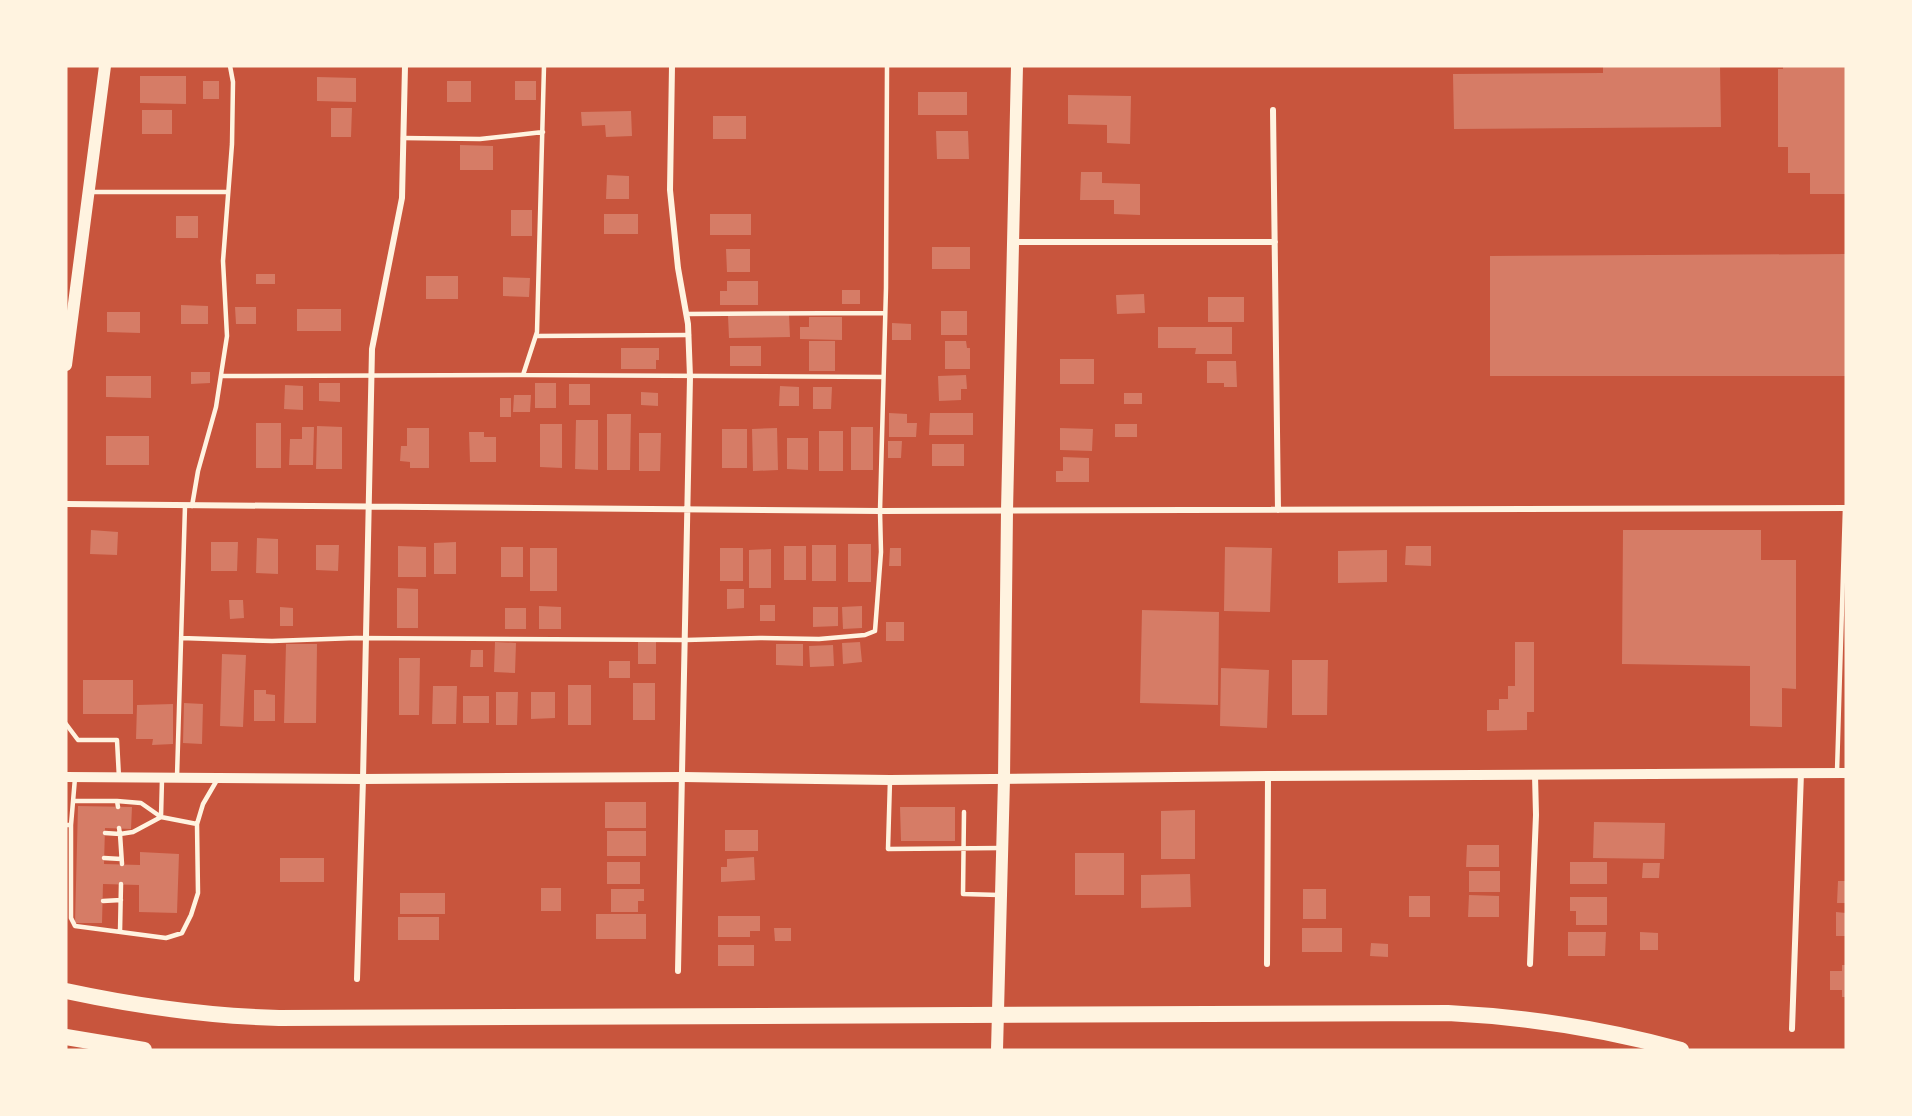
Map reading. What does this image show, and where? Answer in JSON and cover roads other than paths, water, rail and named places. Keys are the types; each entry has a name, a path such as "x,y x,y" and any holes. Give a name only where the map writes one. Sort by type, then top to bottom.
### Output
{"highway":[{"path":"66,991 113,1001 201,1013 279,1018 1448,1013 1494,1015 1577,1027 1682,1050"},
{"path":"66,1037 144,1050"}],"main road":[{"path":"66,365 105,66"},
{"path":"997,1050 1003,848 1007,511 1017,66"}],"street":[{"path":"357,979 372,349 400,218 405,66"},
{"path":"672,66 670,199 689,335 690,377 678,971"},
{"path":"1273,110 1278,510"},
{"path":"1014,242 1275,242"},
{"path":"66,504 880,511 1845,508"},
{"path":"1792,1029 1801,773"},
{"path":"71,777 363,779 683,777 890,780 1842,773"},
{"path":"1530,964 1536,815 1535,775"},
{"path":"1267,964 1268,776"}],"lane":[{"path":"177,778 188,506 216,407 227,336 223,261 234,95 230,66"},
{"path":"523,375 536,336 539,310 544,66"},
{"path":"181,638 272,641 309,638 819,639 865,635 876,631 881,552 888,66"},
{"path":"404,138 480,139 543,132"},
{"path":"88,192 228,192"},
{"path":"686,314 885,313"},
{"path":"536,336 689,335"},
{"path":"221,376 883,377"},
{"path":"1842,773 1845,508"},
{"path":"66,724 78,740 117,740 119,778"},
{"path":"71,777 73,801 68,825 74,878 71,918 75,926 166,938 182,933 191,915 198,893 197,824 203,804 218,779"},
{"path":"161,817 162,778"},
{"path":"890,780 888,849 1003,848"},
{"path":"73,801 141,803 161,817 197,824"},
{"path":"964,812 963,894 1001,895"},
{"path":"105,833 133,832 161,817"},
{"path":"104,858 122,861 120,831"},
{"path":"70,833 78,833"},
{"path":"71,858 77,858"},
{"path":"120,932 121,884"},
{"path":"103,901 121,900"}]}
